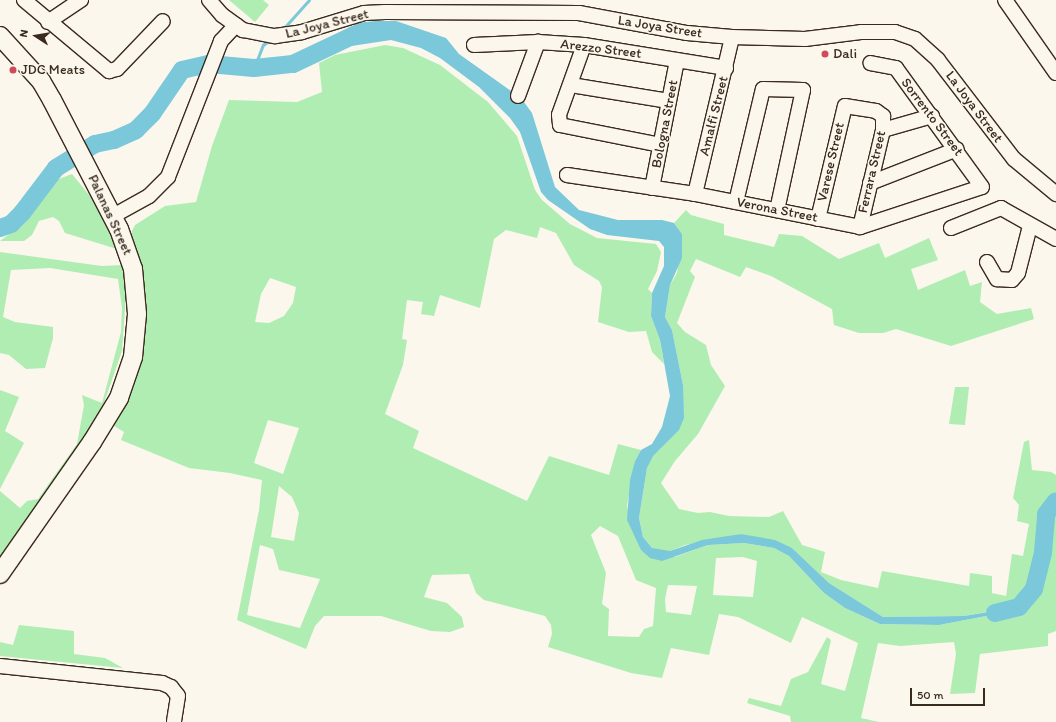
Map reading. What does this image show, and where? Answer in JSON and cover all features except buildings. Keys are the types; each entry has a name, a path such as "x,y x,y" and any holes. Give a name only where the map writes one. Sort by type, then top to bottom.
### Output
{"main road":[{"name":"Palanas Street","path":"0,36 40,81 52,100 100,190 132,260 136,292 136,336 127,378 103,426 0,574"}],"street":[{"path":"24,0 48,22 109,71 117,69 163,21"},
{"path":"48,22 81,0"},
{"name":"La Joya Street","path":"209,0 222,15 239,27 275,36 371,13 536,6 680,32 732,37 805,39 879,31 895,32 915,39 938,60 1014,159 1056,194"},
{"path":"1005,0 1056,73"},
{"path":"113,216 156,191 168,177 221,42 239,27"},
{"name":"Amalfi Street","path":"695,194 726,68 732,37"},
{"path":"518,96 538,42"},
{"name":"Arezzo Street","path":"474,45 538,42 584,45 726,68"},
{"path":"584,45 559,119 563,126 660,145"},
{"name":"Bologna Street","path":"652,188 677,60"},
{"name":"Sorrento Street","path":"870,63 896,68 957,149 982,187"},
{"path":"571,85 669,100"},
{"path":"736,202 763,89 803,90 777,210"},
{"name":"Varese Street","path":"818,219 845,106 876,111 883,123"},
{"path":"883,123 932,116"},
{"name":"Ferrara Street","path":"860,227 883,123"},
{"path":"870,183 957,149"},
{"name":"Verona Street","path":"567,175 695,194 860,227 982,187"},
{"path":"951,228 1001,208 1030,226 1056,239"},
{"path":"987,262 997,279 1012,280 1018,274 1030,226"},
{"path":"0,666 162,683 171,687 178,696 174,722"}],"green space":[{"path":"229,0 263,0 269,5 255,22"},
{"path":"385,45 403,48 440,65 488,102 517,136 535,190 542,200 570,224 597,238 656,244 661,252 657,271 648,289 652,293 651,316 660,340 664,364 652,352 646,331 629,332 598,322 602,287 599,281 574,265 556,233 540,227 537,238 506,230 494,239 480,308 440,295 434,316 421,314 423,302 407,300 402,339 407,340 403,365 385,414 419,431 413,448 527,501 549,456 609,475 618,444 641,450 635,461 627,506 641,550 675,557 708,545 744,543 774,548 789,556 824,593 845,608 880,624 939,625 1007,612 1017,607 964,616 883,617 829,583 792,548 741,534 685,545 670,551 658,551 652,548 643,537 639,518 647,468 652,456 661,448 683,385 672,330 665,317 670,285 677,273 682,234 674,223 686,210 691,215 724,224 724,235 774,247 779,234 802,236 839,259 879,243 885,258 929,238 938,260 911,269 918,290 965,270 970,286 982,282 980,302 997,314 1031,308 1034,319 951,346 896,329 883,333 859,333 834,325 832,309 771,276 746,267 740,277 696,259 690,271 695,277 677,323 685,332 706,345 711,365 725,386 698,434 675,461 661,483 679,509 698,513 710,512 729,516 769,517 783,511 802,545 825,552 821,572 841,580 878,588 882,571 969,586 970,573 992,576 992,593 1006,596 1012,554 1023,556 1029,524 1017,521 1019,505 1013,498 1024,442 1029,440 1032,470 1051,472 1056,475 1056,631 1048,634 1048,646 980,654 975,693 950,694 956,654 954,642 900,646 878,643 861,718 879,722 791,722 790,716 747,703 749,698 781,706 791,679 808,672 827,637 831,640 821,684 845,691 858,643 802,617 791,643 738,617 719,614 709,655 671,648 662,678 631,673 548,647 552,634 551,625 545,616 484,600 476,593 469,574 432,575 424,597 447,603 462,617 464,627 450,632 431,631 381,616 324,616 315,626 306,649 237,620 259,510 262,480 230,473 189,468 121,440 124,432 111,424 123,404 132,231 135,225 165,206 196,202 212,146 229,100 297,102 322,92 319,63 335,55","holes":["270,278 296,287 293,303 284,316 269,323 255,322 261,294","268,420 299,428 283,474 254,463","279,486 292,497 299,513 294,541 271,537","600,526 618,536 636,580 656,588 653,626 644,629 639,637 608,636 609,609 602,604 606,573 591,535","260,545 273,549 279,570 320,579 300,628 247,615","743,557 757,561 753,597 713,595 716,558","668,585 697,586 691,615 666,612 665,599"]},
{"path":"72,174 94,201 117,249 65,233 59,221 53,217 39,221 32,235 24,241 0,241 22,224 51,182"},
{"path":"0,252 102,266 122,265 126,294 122,351 104,403 89,430 0,558 0,491 20,508 27,501 38,499 77,444 84,405 82,395 102,403 121,332 122,308 118,279 50,268 11,270 3,317 15,322 53,327 53,338 45,368 26,369 9,355 0,353"},
{"path":"955,387 969,387 965,425 949,424"},
{"path":"0,390 19,397 5,431 24,443 0,489"},
{"path":"19,625 74,631 74,654 105,658 123,668 0,656 0,642 13,645"}],"water":[{"path":"396,21 446,38 459,54 521,98 532,113 555,187 579,210 618,220 662,220 674,223 682,234 682,258 670,285 665,317 672,330 683,385 684,418 679,430 653,456 647,468 639,518 643,537 652,548 670,551 702,540 741,534 775,540 792,548 829,583 883,617 964,616 1019,607 1007,612 939,625 880,624 845,608 824,593 789,556 774,548 744,543 708,545 662,561 650,558 641,550 627,520 630,480 635,461 641,450 652,444 662,427 670,396 660,340 651,316 652,293 664,266 664,247 659,241 607,235 590,229 548,200 541,192 520,132 510,118 479,87 440,58 421,48 391,40 345,47 355,23"}],"waterway":[{"path":"282,30 309,0"},
{"path":"0,228 11,224 22,213 56,168 95,144 114,140 136,130 152,114 182,70 209,64 254,68 293,64 354,35 372,31"},
{"path":"254,68 263,45 270,40"},
{"path":"995,613 1019,607 1034,589 1043,552 1046,514 1056,501"}],"place":[{"name":"Dali","path":"825,54"},
{"name":"JDC Meats","path":"13,70"}]}
